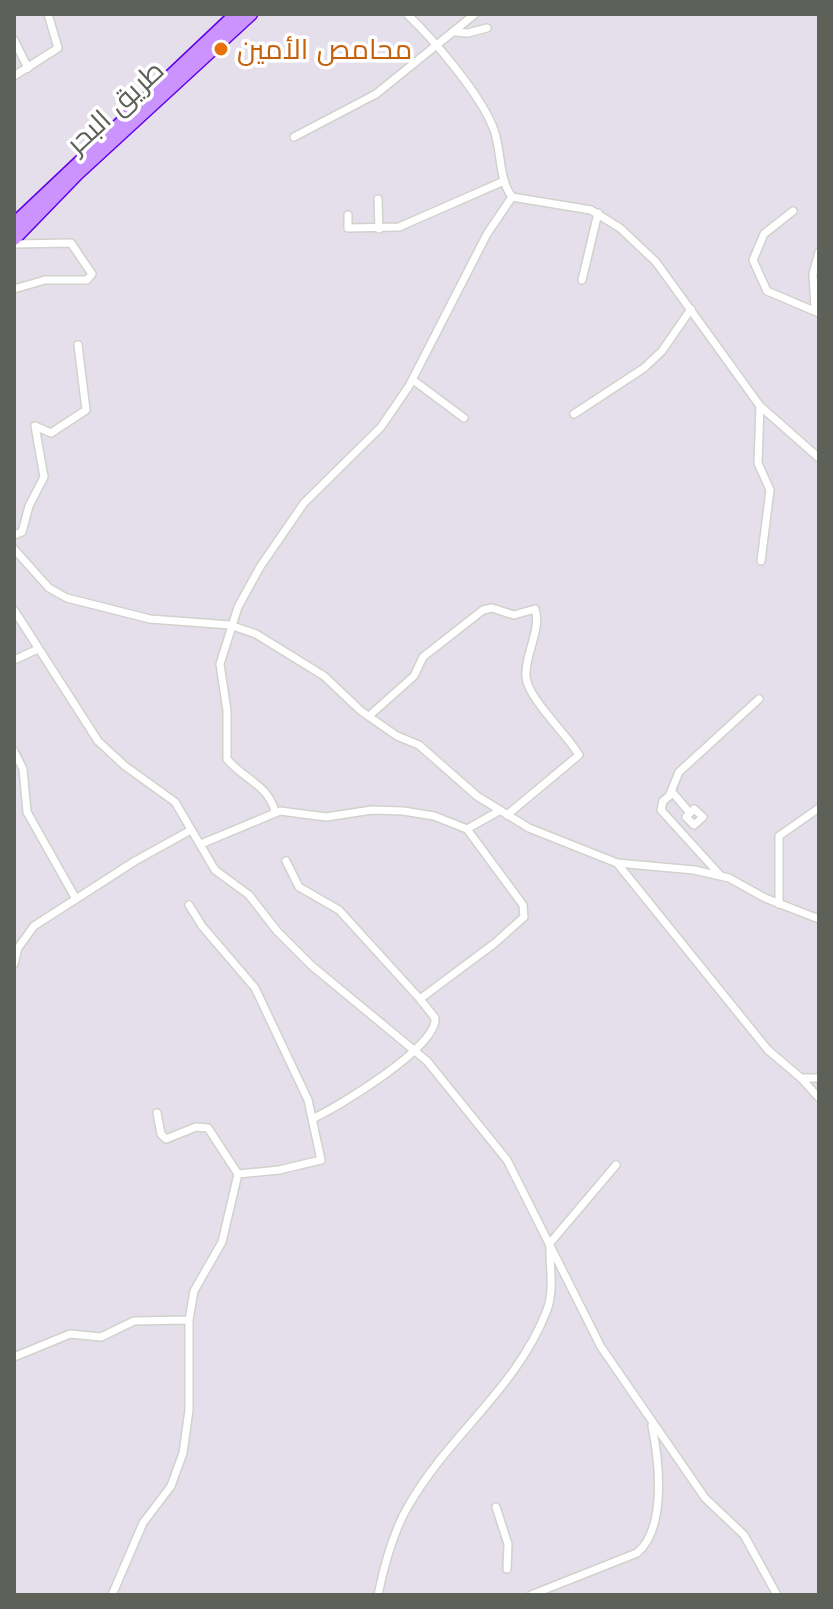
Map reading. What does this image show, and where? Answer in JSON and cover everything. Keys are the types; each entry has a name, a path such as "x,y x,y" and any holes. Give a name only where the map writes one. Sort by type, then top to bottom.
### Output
{"highway":[{"name":"طريق البحر","path":"14,224 56,188 236,14"},
{"name":"طريق البحر","path":"115,132 251,14"},
{"name":"طريق البحر","path":"14,241 56,188"}],"street":[{"path":"14,76 58,48 48,14"},
{"path":"407,14 436,44 492,125 504,181 512,197"},
{"path":"294,137 376,94 475,14"},
{"path":"455,32 468,33 487,28"},
{"path":"14,40 28,68"},
{"path":"348,215 348,228 379,229 409,225 440,207 504,181"},
{"path":"512,197 598,213 646,251 760,406 819,458"},
{"path":"275,812 260,786 246,779 227,759 227,711 220,673 230,625 260,567 296,513 324,479 381,427 413,380 487,234 512,197"},
{"path":"378,199 379,229"},
{"path":"793,211 764,234 753,260 767,291 817,310 813,274 819,252"},
{"path":"582,280 598,213"},
{"path":"14,241 71,243 92,274 87,280 45,280 14,289"},
{"path":"574,414 644,368 662,351 691,309"},
{"path":"14,535 22,532 29,506 44,477 35,426 51,433 86,410 78,345"},
{"path":"413,380 464,418"},
{"path":"760,406 758,463 770,490 761,561"},
{"path":"14,549 58,595 157,620 230,625 256,634 324,676 369,716 397,736 419,745 503,813 570,846 617,863 694,870 721,876 819,919"},
{"path":"369,716 414,676 423,657 486,608 514,615 536,610 527,683 579,755 503,813 467,829"},
{"path":"14,610 98,741 125,766 175,802 215,870 249,895 292,947 376,1022 413,1048 507,1160 601,1347 705,1498 744,1535 777,1595"},
{"path":"14,660 38,649"},
{"path":"669,796 679,772 759,699"},
{"path":"14,751 25,779 27,812 76,899"},
{"path":"690,813 673,793 663,801 661,810 721,876"},
{"path":"779,904 779,836 819,808"},
{"path":"201,844 275,812 326,817 372,810 403,811 434,816 467,829 523,905 525,914 495,943 420,999"},
{"path":"14,964 16,947 34,926 191,830"},
{"path":"286,861 299,887 339,910 420,999 436,1023 413,1048 362,1091 314,1118"},
{"path":"617,863 768,1050 819,1098"},
{"path":"189,905 202,926 255,988 299,1077 314,1118 321,1160 279,1170 238,1174"},
{"path":"801,1078 819,1078"},
{"path":"112,1595 143,1523 171,1486 183,1453 189,1410 189,1320 194,1291 222,1242 238,1174 208,1128 196,1127 166,1139 161,1134 157,1113"},
{"path":"378,1595 410,1502 442,1457 506,1384 546,1310 551,1293 550,1243 616,1165"},
{"path":"14,1357 70,1334 101,1337 134,1321 189,1320"},
{"path":"531,1595 546,1592 637,1553 644,1547 652,1528 659,1484 651,1420"},
{"path":"496,1507 508,1544 507,1569"}],"place":[{"name":"محامص الأمين","path":"221,49"}]}
